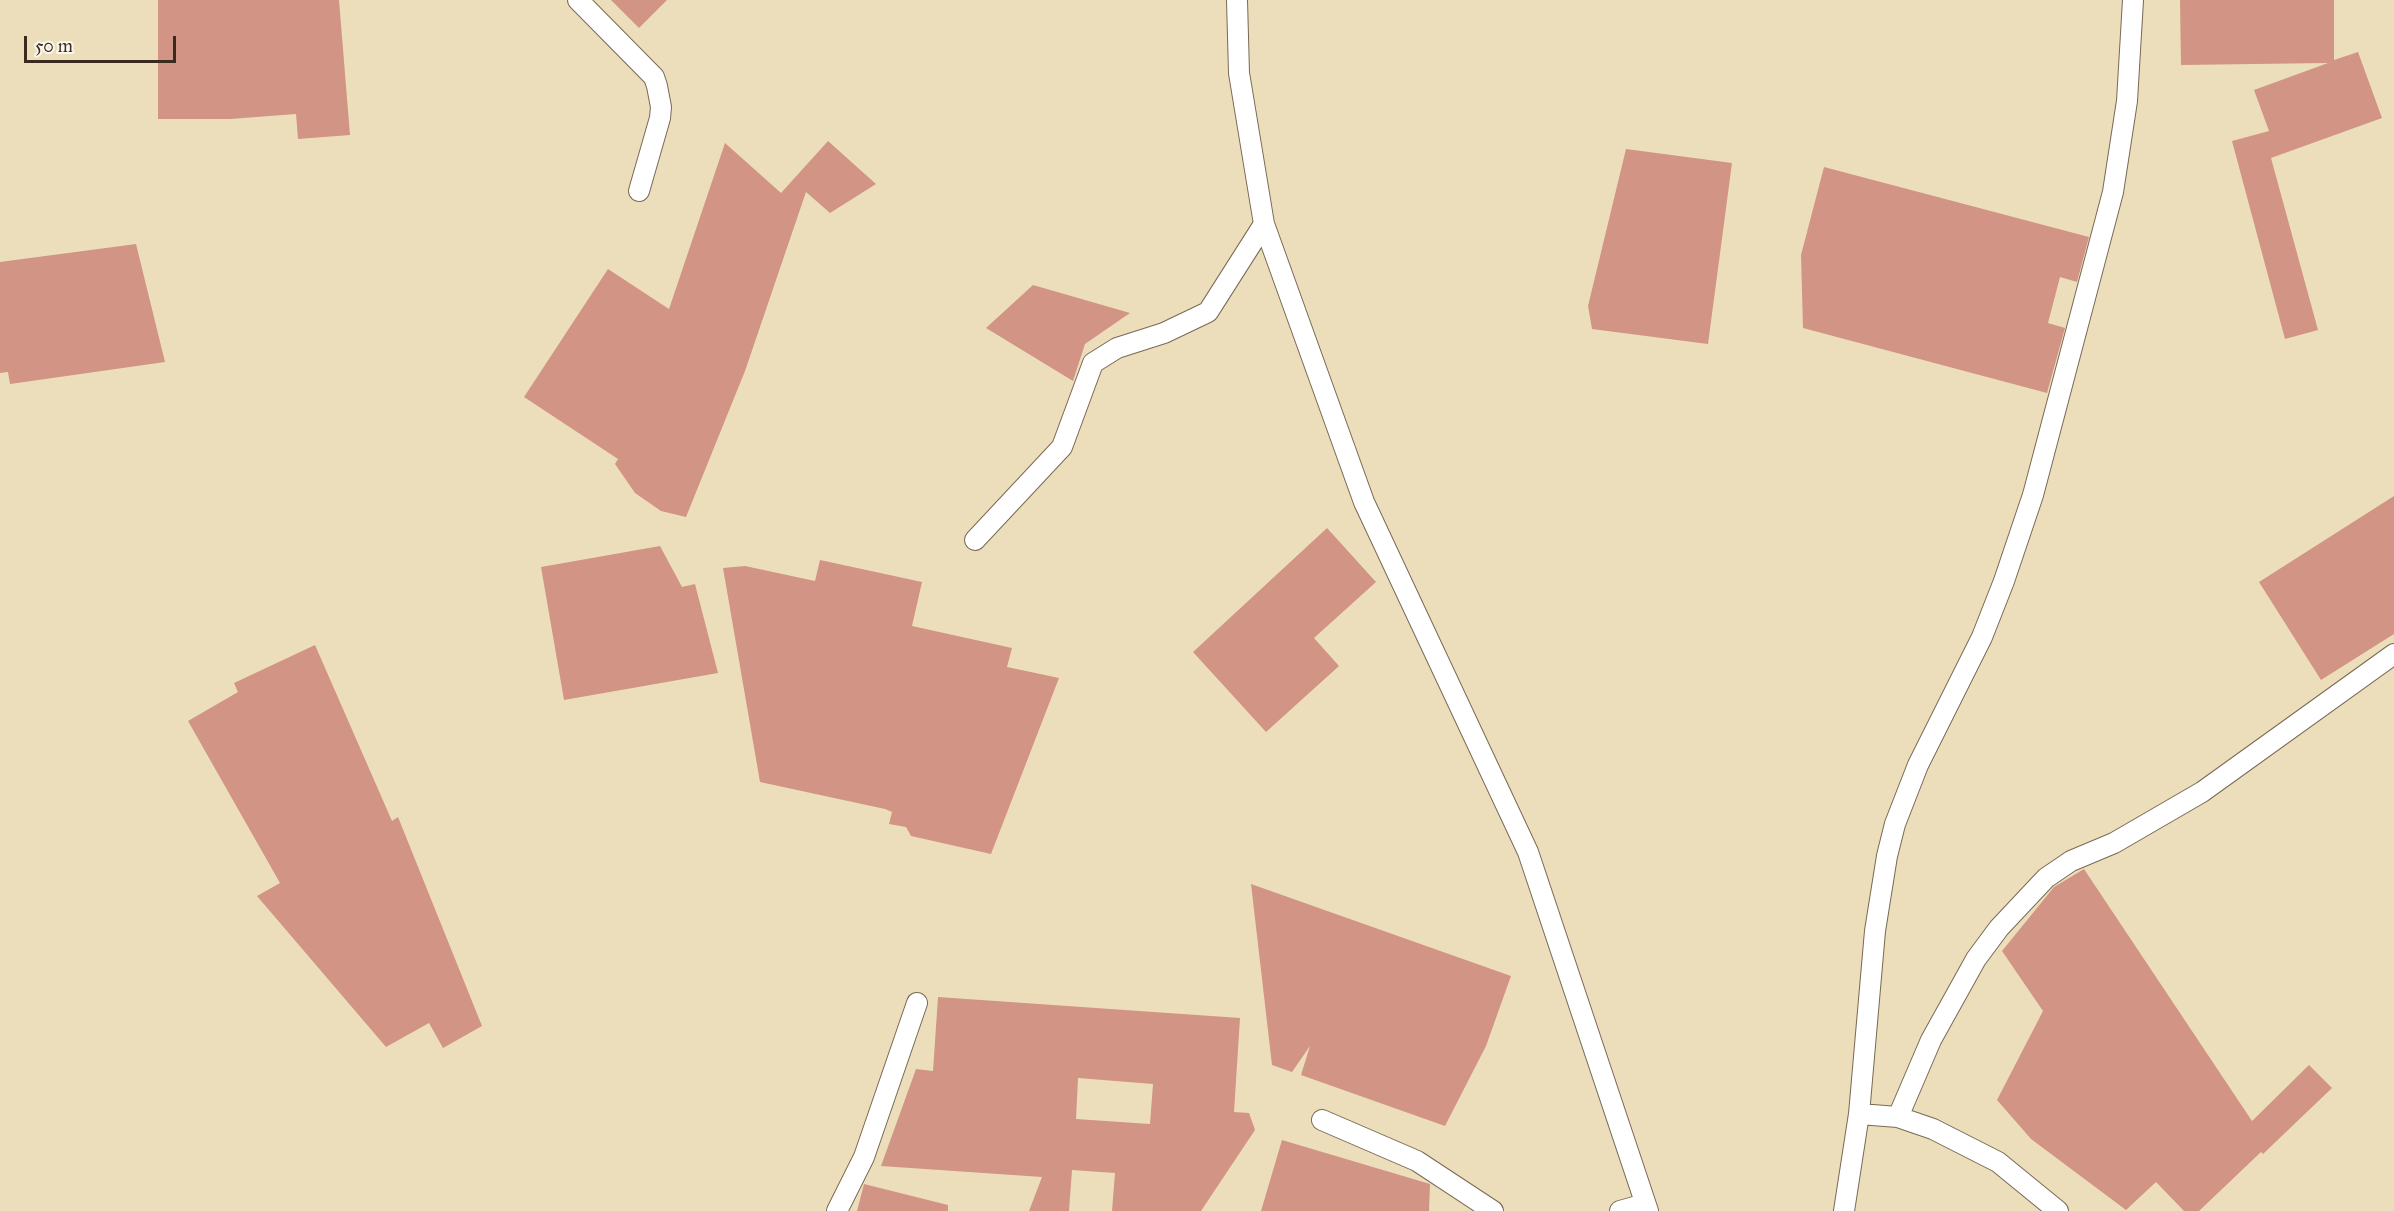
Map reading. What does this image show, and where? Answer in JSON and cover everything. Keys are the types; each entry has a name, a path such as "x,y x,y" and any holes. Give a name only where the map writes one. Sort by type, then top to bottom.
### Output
{"street":[{"path":"578,0 654,77 657,86 661,106 660,118 639,191"},
{"path":"1237,0 1239,73 1264,225 1364,502 1528,852 1647,1208 1620,1211"},
{"path":"1844,1211 1858,1114 1875,931 1887,856 1895,824 1918,765 1982,637 2033,495 2113,192 2127,101 2133,0"},
{"path":"975,540 1062,447 1079,395 1093,363 1117,348 1164,333 1208,312 1264,225"},
{"path":"1898,1117 1931,1040 1976,959 1999,928 2046,878 2071,861 2114,843 2202,792 2394,654"},
{"path":"837,1211 864,1157 917,1003"},
{"path":"1858,1114 1898,1117 1933,1129 1998,1162 2058,1211"},
{"path":"1322,1120 1417,1161 1493,1211"}],"building":[{"path":"158,0 339,0 350,135 298,139 296,114 230,119 158,119"},
{"path":"611,0 667,0 639,28"},
{"path":"2180,0 2334,0 2334,60 2358,52 2382,118 2271,158 2318,330 2285,339 2232,141 2269,131 2254,90 2328,63 2181,65"},
{"path":"828,141 876,184 830,213 806,192 745,371 686,517 661,511 635,493 615,464 618,459 524,397 608,269 669,309 725,143 781,193"},
{"path":"1626,149 1732,163 1708,344 1592,329 1588,306"},
{"path":"1824,167 2089,237 2077,282 2060,277 2048,323 2065,328 2047,393 1803,328 1801,255"},
{"path":"136,244 165,362 10,384 8,372 0,373 0,262"},
{"path":"1033,285 1130,313 1085,344 1073,381 986,328"},
{"path":"2394,496 2394,634 2321,680 2259,582"},
{"path":"1327,528 1376,582 1314,638 1339,666 1266,732 1193,652"},
{"path":"660,546 682,587 695,584 718,673 564,700 541,567"},
{"path":"820,560 922,582 912,626 1012,648 1007,667 1059,678 991,854 911,836 906,827 889,824 892,812 885,809 760,782 723,568 745,566 815,581"},
{"path":"315,645 392,821 398,817 482,1026 443,1048 429,1023 386,1047 257,896 280,883 188,721 238,692 234,683"},
{"path":"2084,869 2252,1121 2309,1065 2332,1088 2199,1211 2184,1211 2156,1182 2126,1210 2031,1139 1997,1100 2043,1011 2002,951 2054,887"},
{"path":"1251,884 1511,976 1486,1046 1445,1126 1301,1075 1310,1046 1292,1072 1272,1065"},
{"path":"938,997 1240,1018 1234,1112 1249,1113 1255,1130 1201,1211 1112,1211 1115,1173 1072,1170 1069,1211 1029,1211 1042,1177 881,1166 916,1069 933,1071","holes":["1078,1078 1153,1084 1150,1124 1076,1119"]},
{"path":"1282,1140 1430,1184 1429,1211 1261,1211"},
{"path":"864,1184 948,1205 948,1211 857,1211"}]}
